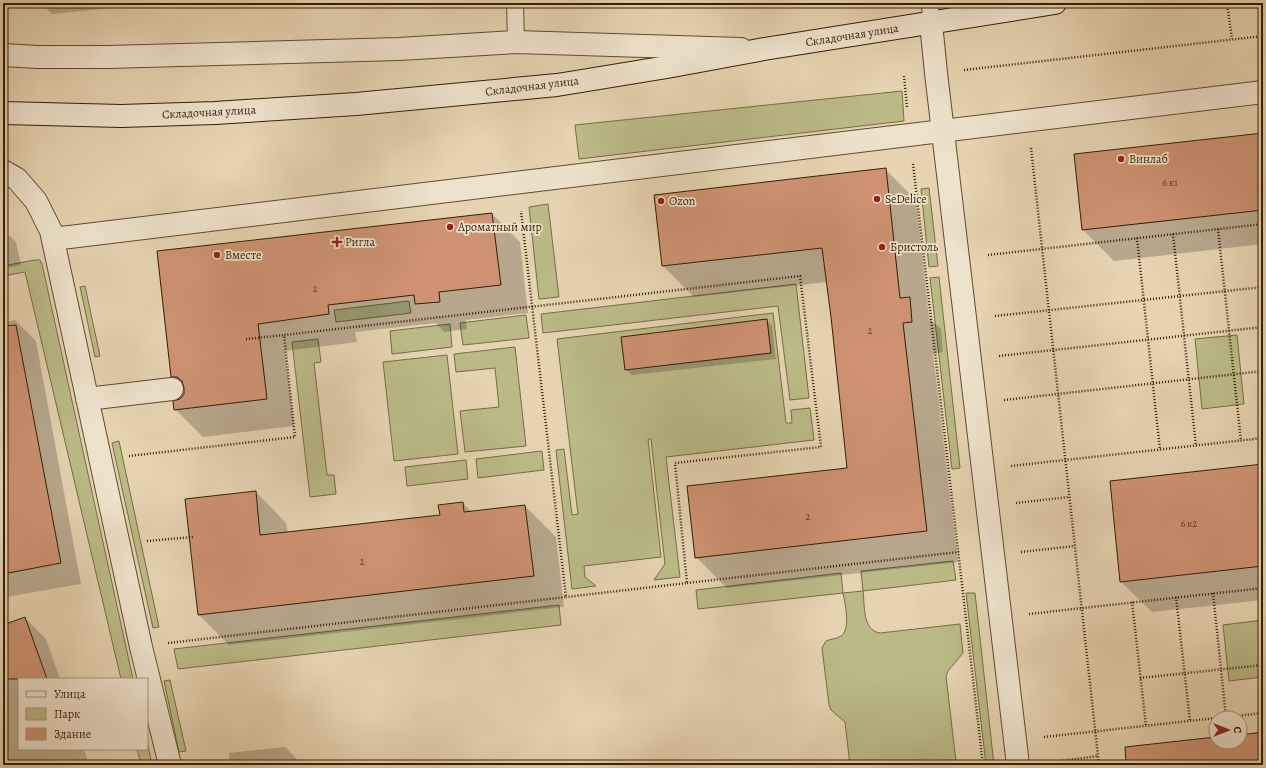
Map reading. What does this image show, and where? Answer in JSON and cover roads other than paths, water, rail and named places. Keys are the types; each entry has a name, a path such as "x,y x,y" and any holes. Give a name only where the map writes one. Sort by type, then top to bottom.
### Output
{"street":[{"name":"Складочная улица","path":"3,113 121,116 214,113 356,104 557,85 764,49 930,13 1056,3"},
{"path":"930,13 1018,765"},
{"path":"3,55 38,57 108,57 398,49 516,42 607,46 764,49"},
{"path":"52,235 1263,92"},
{"path":"3,171 17,179 36,201 52,235 141,647 170,765"},
{"path":"87,399 172,389"}],"lane":[{"path":"515,3 516,42"}],"place":[{"name":"Винлаб","path":"1121,159"},
{"name":"SeDelice","path":"877,199"},
{"name":"Ozon","path":"661,201"},
{"name":"Ароматный мир","path":"450,227"},
{"name":"Ригла","path":"337,242"},
{"name":"Бристоль","path":"882,247"},
{"name":"Вместе","path":"217,255"}]}
